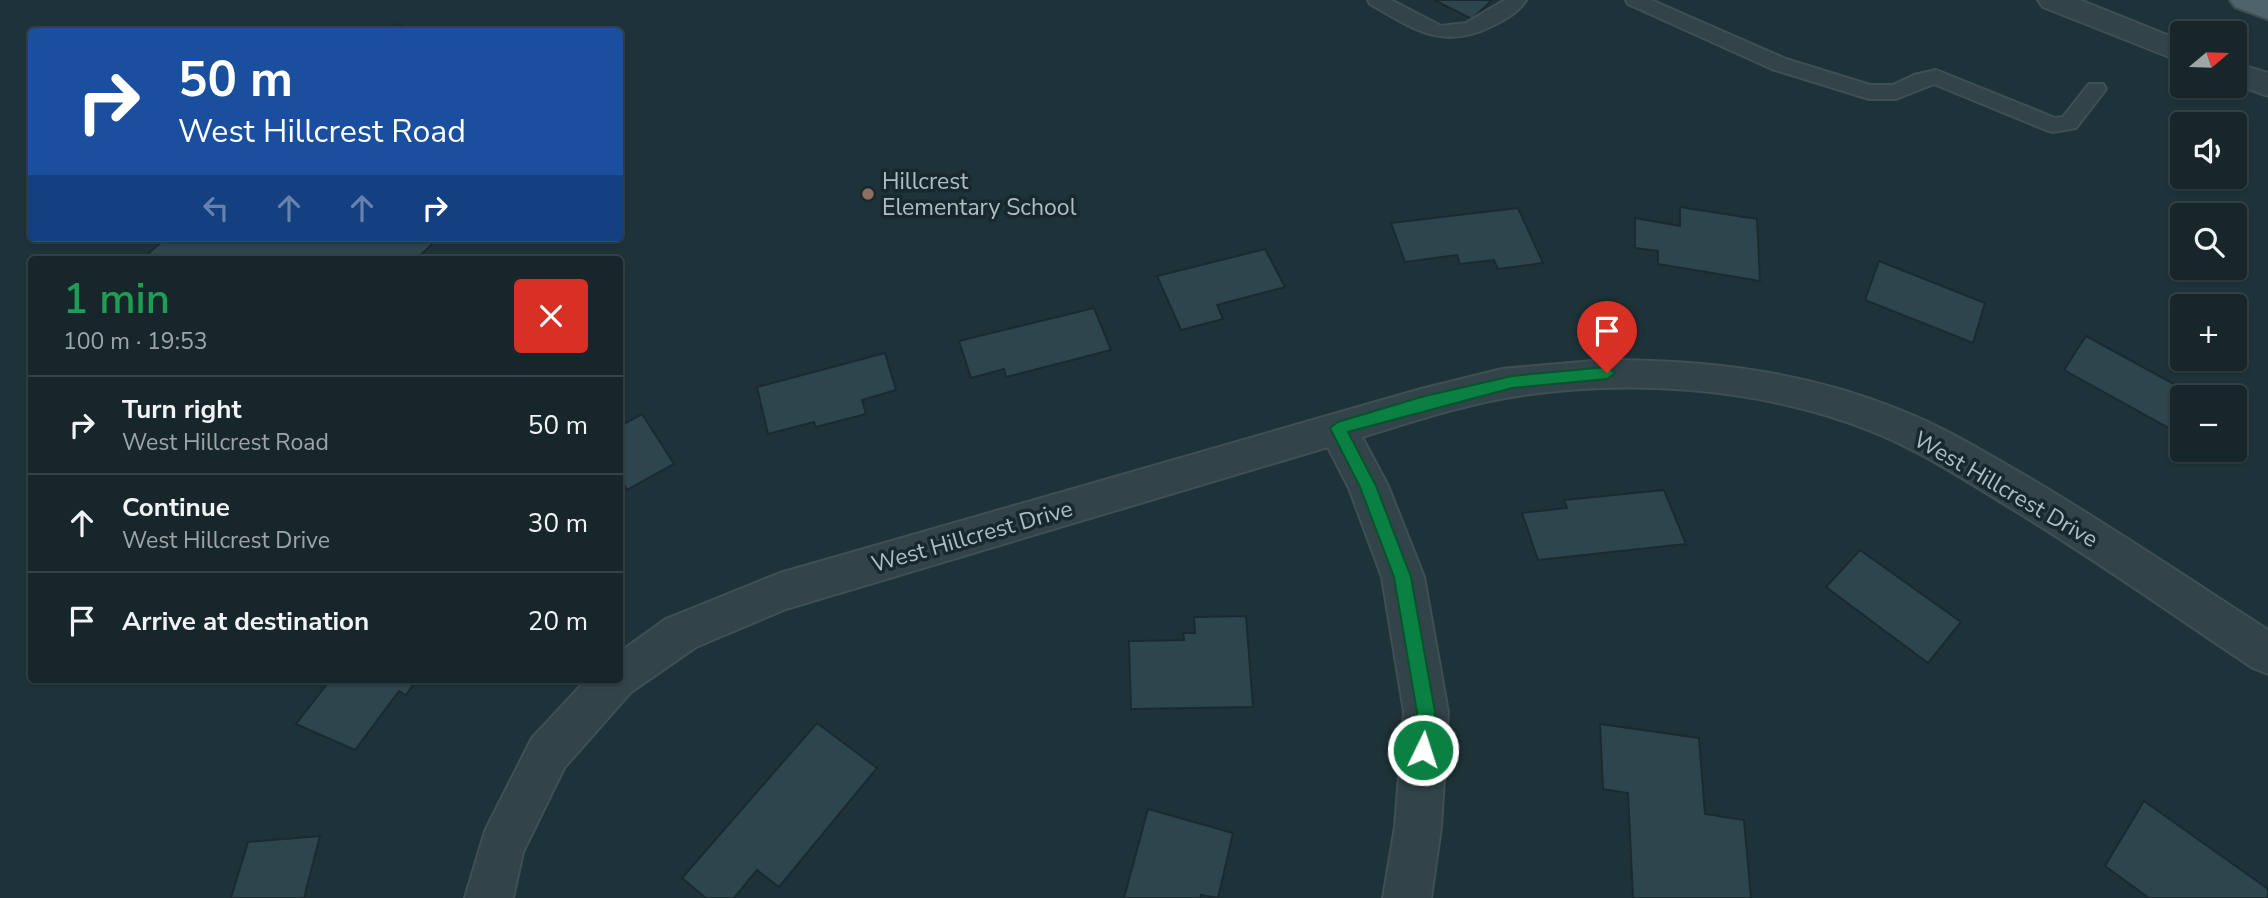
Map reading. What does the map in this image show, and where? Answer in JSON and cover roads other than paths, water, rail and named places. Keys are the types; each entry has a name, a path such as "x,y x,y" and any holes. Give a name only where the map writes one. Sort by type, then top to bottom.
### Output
{"main road":[{"path":"2245,0 2268,9"}],"street":[{"path":"2053,0 2170,47"},
{"path":"2247,77 2268,85"},
{"name":"West Hillcrest Drive","path":"623,674 681,633 780,592 1421,404 1512,382 1607,373 1702,377 1793,391 1871,414 1954,454 2042,506 2268,654"},
{"path":"1338,428 1368,486 1403,577 1426,712 1418,827 1407,898"},
{"path":"488,898 501,847 548,753 611,683"}],"lane":[{"path":"1377,0 1439,32 1460,30 1498,16 1517,0"},
{"path":"1635,0 1779,64 1869,92 1896,92 1921,80 1936,78 2053,125 2069,123 2096,89"}],"place":[{"name":"Hillcrest Elementary School","path":"868,194"}]}
